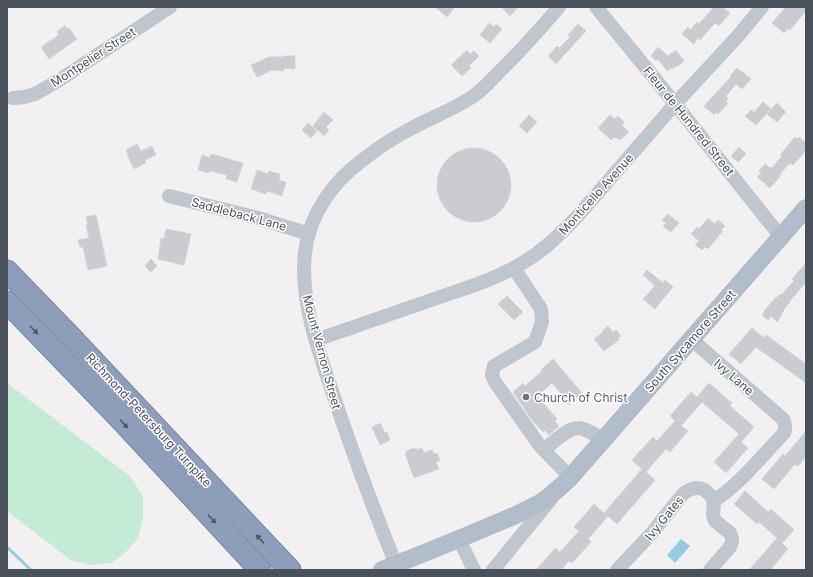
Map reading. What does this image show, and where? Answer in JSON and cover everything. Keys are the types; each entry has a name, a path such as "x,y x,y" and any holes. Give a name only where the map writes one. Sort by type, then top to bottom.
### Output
{"highway":[{"name":"Richmond-Petersburg Turnpike","path":"7,271 290,570"},
{"name":"Richmond-Petersburg Turnpike","path":"7,302 122,422 260,570"}],"main road":[{"name":"South Sycamore Street","path":"389,567 516,514 540,503 551,495 569,478 806,208"}],"street":[{"name":"Montpelier Street","path":"13,98 35,94 61,79 170,7"},
{"name":"Mount Vernon Street","path":"389,567 367,492 343,425 308,311 304,269 305,252 309,234 321,204 331,190 348,172 363,159 390,141 412,128 454,108 483,89 559,7"},
{"name":"Fleur de Hundred Street","path":"596,7 780,236"},
{"name":"Monticello Avenue","path":"316,340 501,275 524,263 542,250 575,219 762,7"},
{"name":"Saddleback Lane","path":"169,196 258,218 309,234"},
{"path":"493,570 569,478 540,446 495,382 492,375 494,366 535,342 542,322 541,309 514,268"},
{"name":"Ivy Lane","path":"691,339 783,419 785,423 784,432 736,484 714,501"},
{"path":"544,450 573,428 580,428 603,439"},
{"name":"Ivy Gates","path":"617,570 651,534 683,494 688,490 694,487 706,490 714,501"},
{"path":"710,570 730,547 732,542 730,533 715,521 713,514 714,501"},
{"path":"459,539 474,570"}],"green space":[{"path":"7,383 131,477 143,497 143,518 138,538 125,553 111,563 93,565 72,561 7,511"}],"water":[{"path":"681,539 690,546 675,563 667,555"}],"building":[{"path":"435,7 455,7 447,17"},
{"path":"501,7 518,7 510,16"},
{"path":"714,7 723,7 730,13 719,26 715,23 700,40 698,38 694,44 682,34 688,27 690,30 697,22 699,24"},
{"path":"786,7 806,7 806,11 790,30 788,29 784,33 772,23"},
{"path":"489,23 494,27 496,24 502,29 490,43 480,35"},
{"path":"578,24 586,31 556,64 548,56 557,46 559,48 570,37 568,35"},
{"path":"65,26 67,29 69,28 77,39 49,59 41,47 59,35 57,31"},
{"path":"658,47 668,56 676,50 684,61 677,67 671,68 667,71 658,59 656,61 651,56"},
{"path":"467,50 470,54 474,51 479,56 469,66 471,68 462,76 451,65"},
{"path":"295,56 295,69 284,68 284,71 272,70 257,77 251,65 269,57"},
{"path":"737,68 751,79 742,89 736,84 726,96 728,99 726,101 728,103 718,114 717,112 714,115 704,106 731,77 730,76"},
{"path":"763,102 771,109 756,125 745,116 751,110 754,112"},
{"path":"777,103 786,112 777,122 767,114"},
{"path":"324,112 333,120 326,127 329,130 324,136 313,126"},
{"path":"529,115 537,122 527,133 519,126"},
{"path":"610,115 615,119 618,116 624,122 622,125 629,132 620,140 614,137 611,140 598,128"},
{"path":"308,123 317,131 311,138 302,130"},
{"path":"795,137 797,139 799,137 806,143 806,150 793,165 790,163 770,188 757,177 761,173 759,171 765,164 772,168 782,156 780,155"},
{"path":"137,144 141,151 152,146 156,155 145,160 146,163 134,169 126,150"},
{"path":"739,147 746,154 738,162 731,156"},
{"path":"474,148 488,151 500,159 508,171 511,185 508,199 500,211 488,219 474,222 460,219 448,211 440,199 437,185 440,171 448,159 460,151"},
{"path":"211,154 243,163 237,182 226,179 227,175 198,170 202,155 210,158"},
{"path":"257,170 268,174 269,171 280,174 279,180 286,182 282,196 267,191 266,194 251,189"},
{"path":"668,214 679,223 671,232 663,226 666,223 662,220"},
{"path":"96,215 107,266 88,270 83,247 80,247 78,240 89,238 86,217"},
{"path":"708,218 715,224 718,220 725,226 721,230 723,231 708,249 705,247 702,250 695,245 699,241 691,234 697,227 699,229"},
{"path":"166,229 191,234 184,265 158,259 161,238 164,239"},
{"path":"151,259 157,266 151,272 145,266"},
{"path":"806,263 806,282 783,310 782,315 777,322 771,316 768,320 762,315 764,311 776,297 777,298 780,294 781,295 794,281 792,279"},
{"path":"647,270 663,283 665,280 673,287 655,309 643,299 655,286 643,275"},
{"path":"507,296 523,312 514,320 498,304"},
{"path":"608,326 613,332 616,330 621,336 618,338 619,340 604,351 594,339"},
{"path":"752,328 764,338 766,335 806,364 806,383 756,347 741,364 729,354"},
{"name":"Church of Christ","path":"553,359 582,393 569,405 552,383 537,396 557,419 555,421 559,426 549,435 545,430 543,432 531,419 513,392 523,383 525,386"},
{"path":"709,383 732,403 730,406 754,427 741,442 748,448 726,473 714,462 739,434 702,402 681,426 688,431 670,452 666,449 646,472 655,480 617,524 608,516 588,539 591,542 572,563 569,561 561,570 536,570 555,548 560,552 579,531 574,527 594,504 604,513 642,469 632,460 653,437 657,441 675,421 670,416 691,392 697,397"},
{"path":"380,423 385,433 387,432 390,440 380,445 372,427"},
{"path":"806,431 806,457 798,466 795,464 774,489 762,479 783,454 785,456"},
{"path":"414,448 417,450 422,448 424,453 432,450 434,454 437,453 440,460 436,462 439,469 414,478 405,453 407,452 406,451"},
{"path":"745,491 768,512 771,509 794,530 782,543 788,549 770,570 749,570 777,538 759,522 757,524 734,504"}],"waterway":[{"path":"7,547 31,570"}],"place":[{"name":"Church of Christ","path":"526,397"}]}
